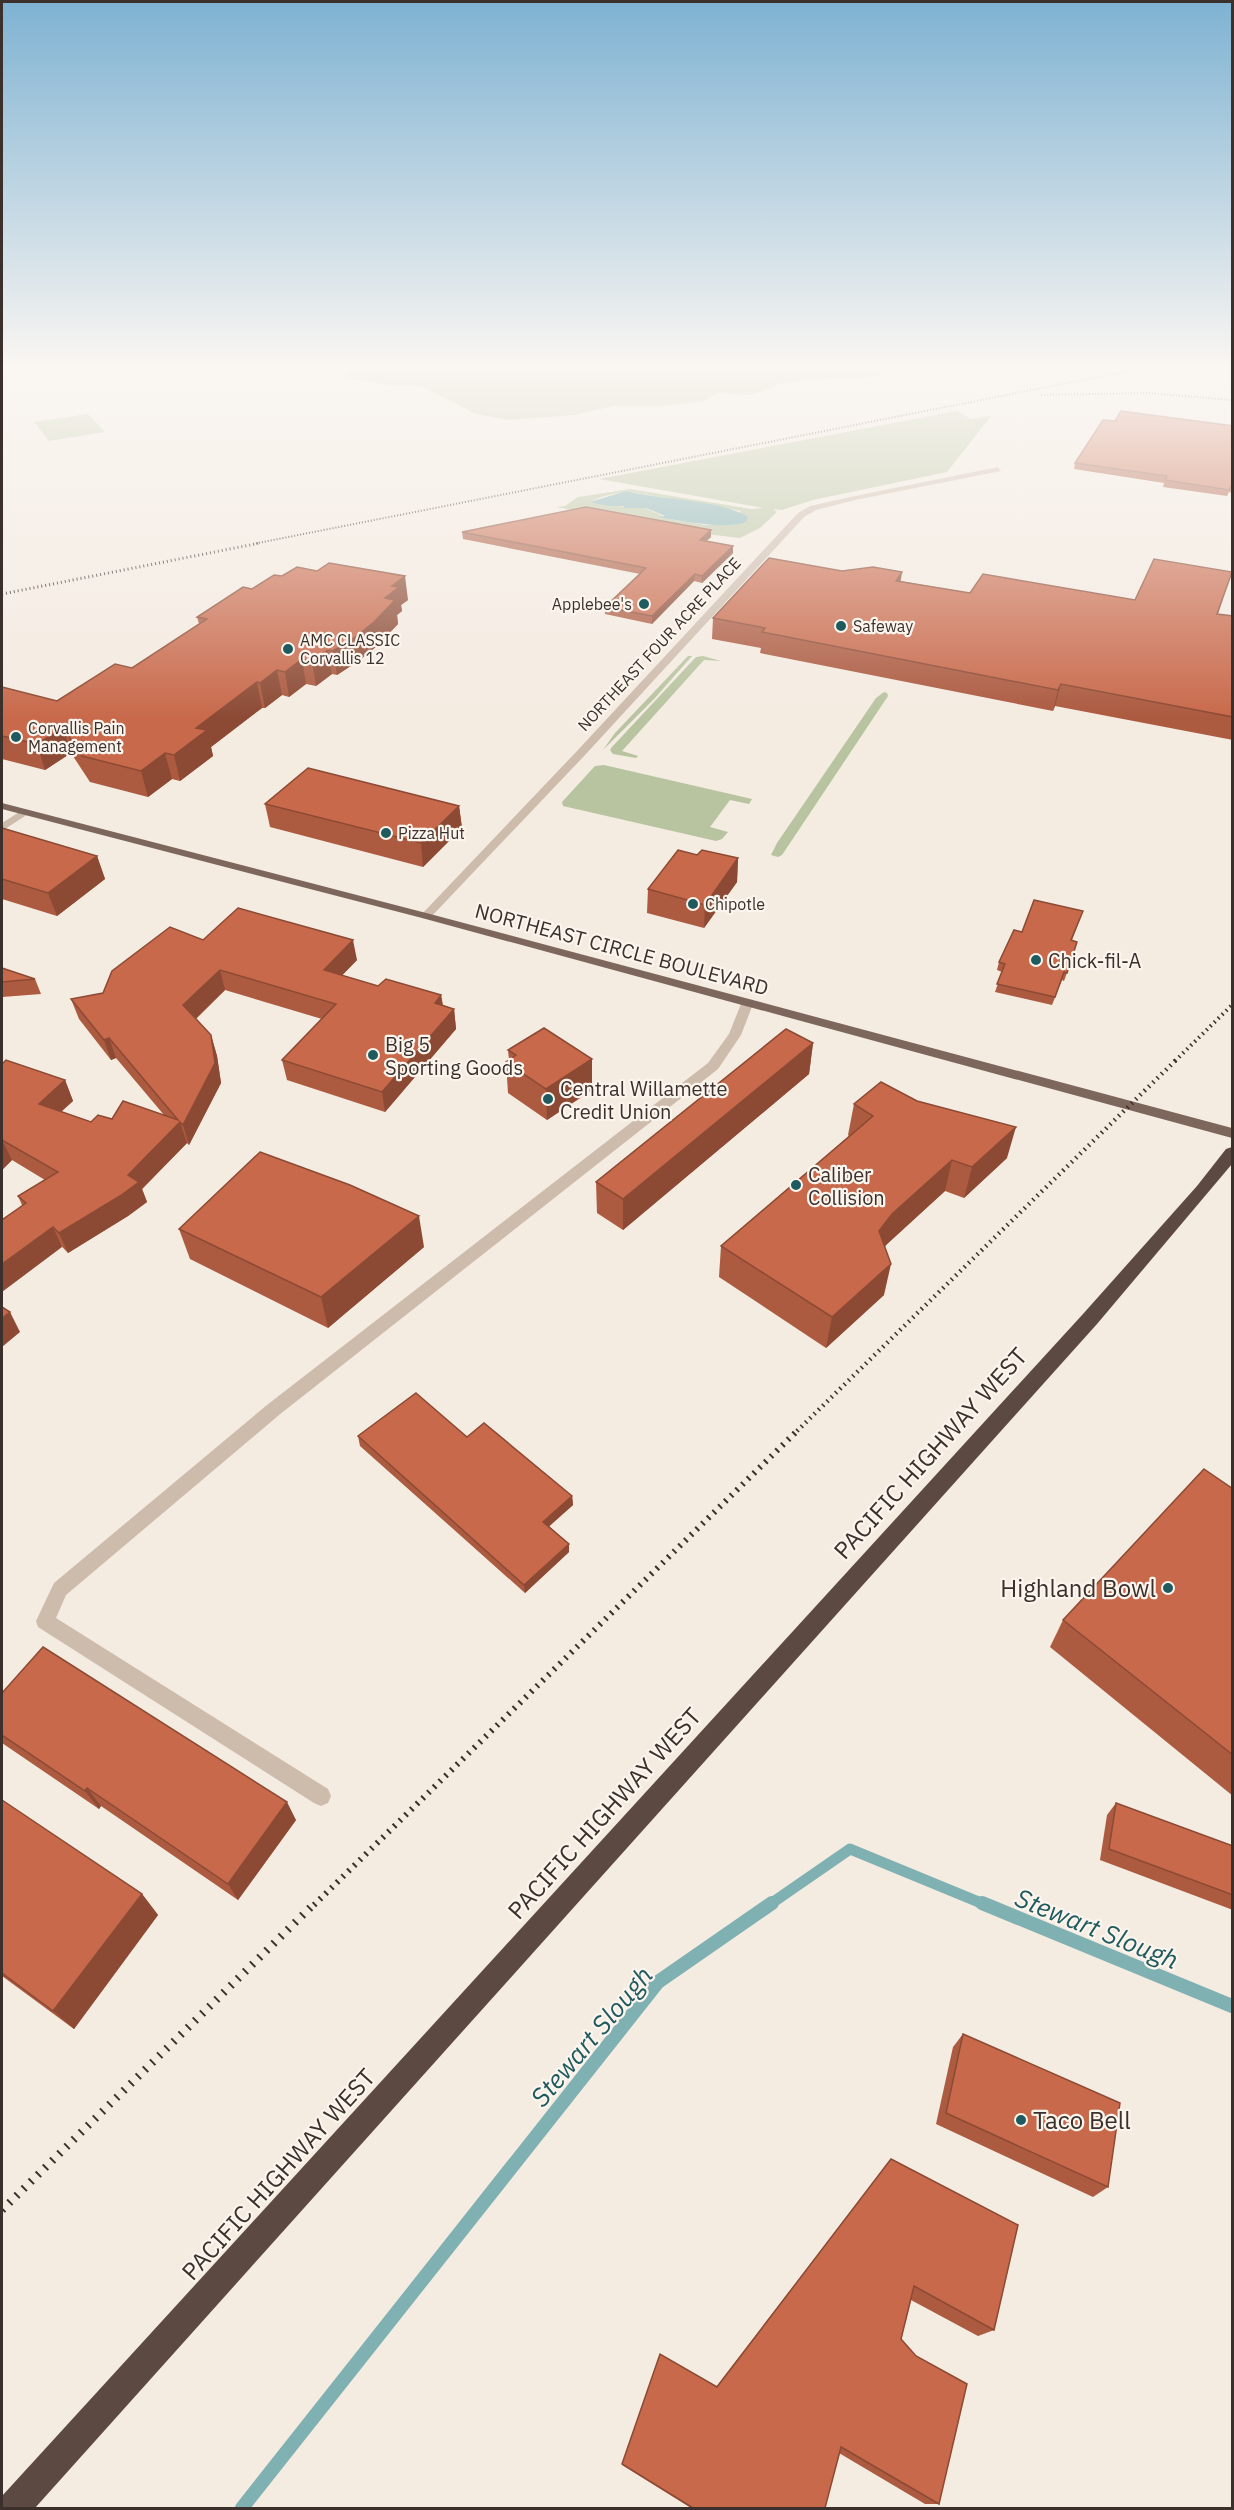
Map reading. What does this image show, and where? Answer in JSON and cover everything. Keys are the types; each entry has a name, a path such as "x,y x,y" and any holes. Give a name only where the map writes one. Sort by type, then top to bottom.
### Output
{"highway":[{"name":"PACIFIC HIGHWAY WEST","path":"13,2508 1090,1319 1233,1153"}],"main road":[{"name":"NORTHEAST CIRCLE BOULEVARD","path":"2,806 426,916 1233,1133"}],"street":[{"name":"NORTHEAST FOUR ACRE PLACE","path":"426,916 581,753 801,514 813,508 928,483"},
{"path":"2,828 24,812"},
{"path":"321,1796 45,1621 60,1589 273,1410 713,1066 735,1035 747,1004"}],"green space":[{"path":"623,483 894,483 813,500 782,510 773,509 777,512 760,528 740,538 556,507 565,506 578,497 630,489 751,509 764,508","holes":["626,491 741,511 733,525 705,525 669,519 645,508 622,508 626,507 590,502"]},
{"path":"688,656 692,656 655,698 603,750 615,733"},
{"path":"703,656 721,661 704,660 622,751 638,756 636,758 613,754 610,750 612,747 696,657"},
{"path":"884,692 888,696 782,855 778,857 771,855 876,698"},
{"path":"604,765 752,799 749,804 730,800 710,827 728,832 722,839 716,841 563,806 562,802 595,766"}],"water":[{"path":"626,491 723,507 748,517 746,522 737,524 703,524 659,517 665,516 646,508 622,508 625,506 608,506 590,502"}],"building":[{"path":"1185,483 1233,483 1229,490"},
{"path":"586,507 711,530 700,540 733,546 702,576 695,574 652,616 605,607 646,568 462,532"},
{"path":"769,558 842,571 873,567 902,572 896,581 970,593 983,574 1135,600 1154,559 1232,572 1217,614 1233,616 1233,717 1061,684 1058,690 762,632 765,628 713,618"},
{"path":"329,563 405,576 392,586 399,587 385,598 395,600 374,622 354,638 333,651 328,650 312,662 302,659 285,672 277,670 260,683 257,682 196,728 207,730 174,755 165,753 141,771 82,756 63,728 37,744 2,736 2,687 57,701 115,664 132,668 207,619 197,617 243,587 252,589 274,575 282,576 297,567 317,571"},
{"path":"308,768 459,806 421,843 265,804"},
{"path":"2,828 97,856 48,893 2,879"},
{"path":"678,850 697,855 702,850 738,858 705,905 648,889"},
{"name":"Chick-fil-A","path":"1034,900 1083,911 1071,940 1077,942 1067,973 1064,972 1055,997 997,984 1005,964 999,962 1014,930 1022,932"},
{"path":"238,908 353,940 324,970 378,986 386,979 441,995 435,1003 454,1009 382,1092 282,1060 336,1004 220,970 183,1005 211,1035 215,1063 183,1125 180,1122 128,1175 139,1182 59,1233 53,1227 2,1264 2,1220 26,1203 18,1196 58,1172 2,1140 2,1064 6,1060 65,1080 39,1104 91,1122 98,1115 112,1119 123,1101 178,1120 109,1038 104,1040 71,999 103,993 112,971 170,927 203,940"},
{"path":"2,968 35,979 2,982"},
{"path":"544,1028 592,1059 546,1089 506,1062 516,1055 508,1050"},
{"path":"786,1029 813,1043 623,1199 596,1182"},
{"path":"881,1082 917,1101 1016,1127 972,1167 952,1160 892,1214 879,1231 891,1264 832,1317 721,1246 873,1116 854,1104"},
{"path":"260,1152 350,1185 419,1216 321,1297 179,1229"},
{"path":"2,1307 10,1312 2,1318"},
{"path":"416,1393 467,1437 484,1423 572,1496 543,1522 569,1544 524,1585 358,1436"},
{"name":"Highland Bowl","path":"1204,1469 1233,1489 1233,1755 1063,1620"},
{"path":"43,1647 287,1802 228,1884 87,1788 85,1791 2,1735 2,1693"},
{"path":"2,1800 142,1894 53,2011 2,1973"},
{"path":"1116,1803 1233,1846 1233,1895 1109,1849"},
{"name":"Taco Bell","path":"963,2034 1120,2103 1108,2187 946,2113"},
{"path":"891,2159 1018,2225 994,2330 914,2286 901,2339 916,2356 967,2384 939,2504 841,2447 825,2508 693,2508 622,2464 660,2354 717,2387"}],"waterway":[{"name":"Stewart Slough","path":"769,1905 850,1849 986,1905"},
{"name":"Stewart Slough","path":"242,2508 658,1982 772,1903"},
{"name":"Stewart Slough","path":"982,1903 1232,2006"}],"railway":[{"path":"253,544 561,483"},
{"path":"2,594 260,543"},
{"path":"1175,1061 1232,1005"},
{"path":"797,1431 1177,1059"},
{"path":"314,1905 799,1429"},
{"path":"2,2210 315,1903"}],"place":[{"name":"Applebee's","path":"644,604"},
{"name":"Safeway","path":"841,626"},
{"name":"AMC CLASSIC Corvallis 12","path":"288,649"},
{"name":"Corvallis Pain Management","path":"16,737"},
{"name":"Pizza Hut","path":"386,833"},
{"name":"Chipotle","path":"693,904"},
{"name":"Chick-fil-A","path":"1036,960"},
{"name":"Big 5 Sporting Goods","path":"373,1055"},
{"name":"Central Willamette Credit Union","path":"548,1099"},
{"name":"Caliber Collision","path":"796,1185"},
{"name":"Highland Bowl","path":"1168,1588"},
{"name":"Taco Bell","path":"1021,2120"}]}
